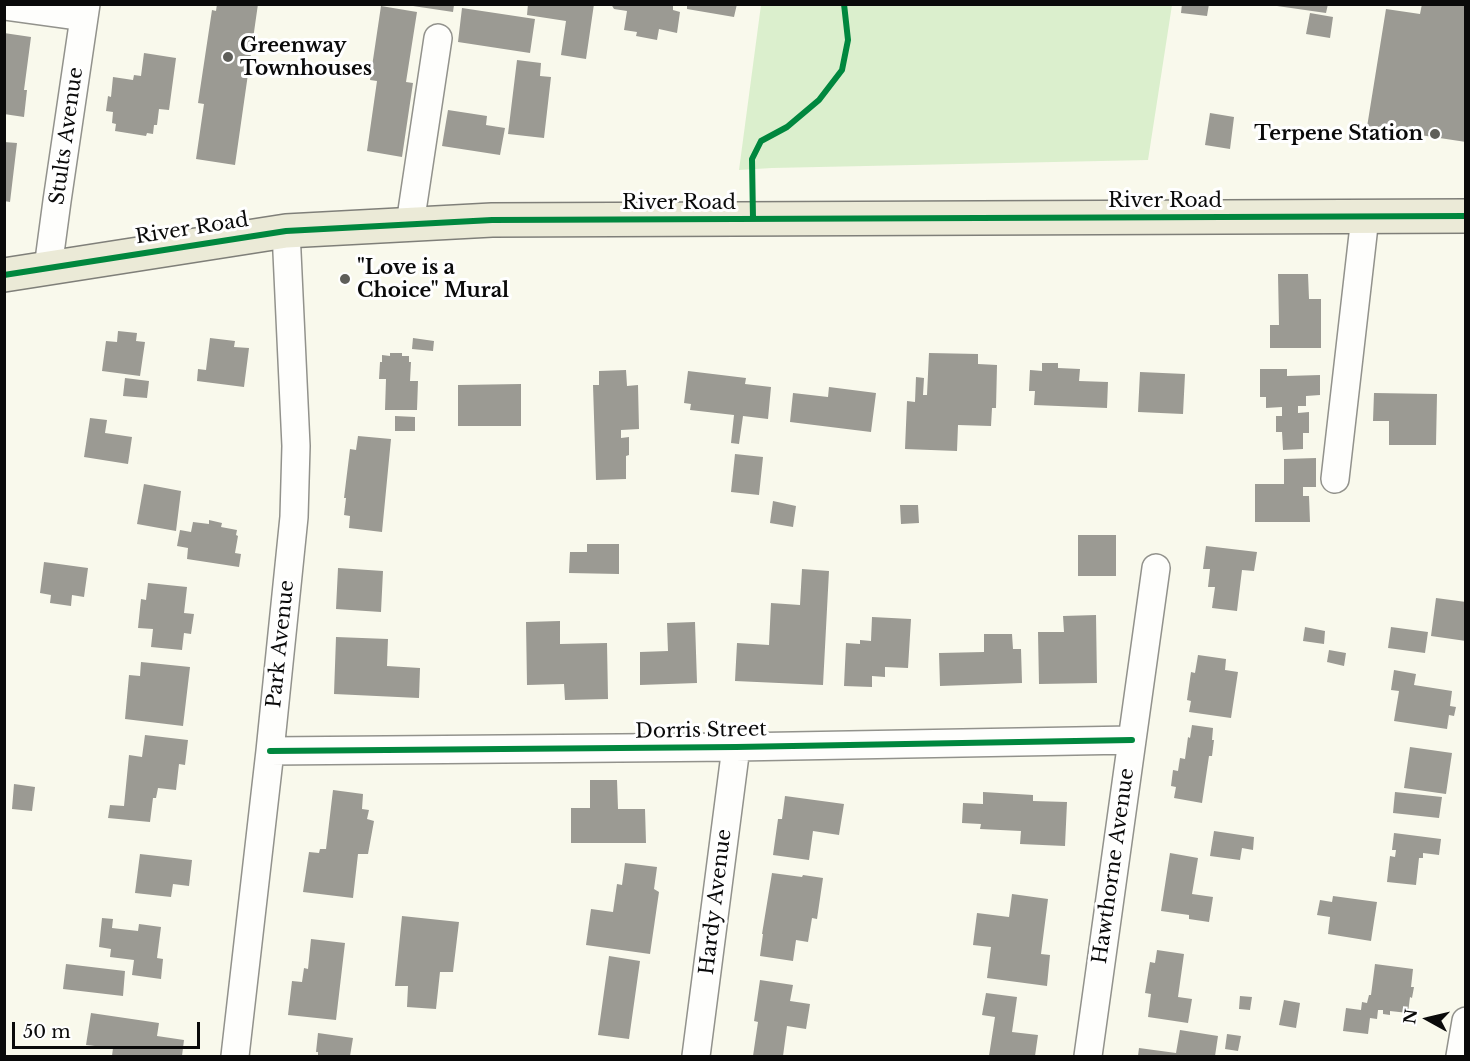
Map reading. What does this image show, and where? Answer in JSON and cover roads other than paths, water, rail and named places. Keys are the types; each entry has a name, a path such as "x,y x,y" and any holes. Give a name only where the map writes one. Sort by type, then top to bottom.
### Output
{"main road":[{"name":"River Road","path":"4,275 286,231 503,220 1466,216"}],"street":[{"path":"4,6 85,11"},
{"name":"Stults Avenue","path":"48,268 85,11"},
{"path":"410,224 438,38"},
{"path":"1335,479 1365,217"},
{"name":"Park Avenue","path":"235,1056 294,517 296,446 286,231"},
{"name":"Hawthorne Avenue","path":"1088,1056 1156,568"},
{"name":"Dorris Street","path":"270,751 736,747 1132,740"},
{"name":"Hardy Avenue","path":"696,1056 736,747"},
{"path":"1460,1056 1466,1021"}],"place":[{"name":"Greenway Townhouses","path":"228,57"},
{"name":"Terpene Station","path":"1435,134"},
{"name":"\"Love is a Choice\" Mural","path":"345,279"}]}
